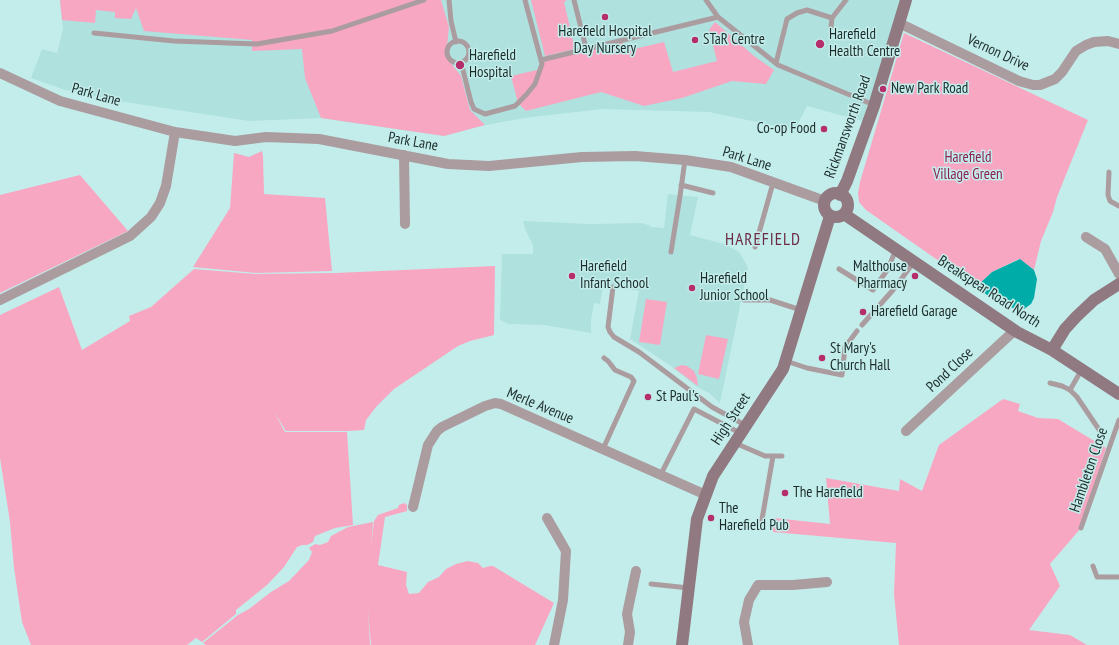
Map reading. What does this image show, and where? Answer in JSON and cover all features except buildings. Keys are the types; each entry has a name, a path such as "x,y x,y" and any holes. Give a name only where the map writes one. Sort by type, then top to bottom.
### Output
{"street":[{"name":"Rickmansworth Road","path":"840,195 874,106 906,0"},
{"name":"Vernon Drive","path":"899,23 1019,81 1033,85 1040,85 1055,79 1062,72 1076,50 1086,45 1108,40 1119,44"},
{"name":"Park Lane","path":"0,73 60,101 175,132 235,141 266,137 319,139 448,164 489,166 582,157 635,156 685,160 731,167 825,201"},
{"path":"0,300 130,236 151,217 160,203 166,186 175,132"},
{"path":"404,155 405,224"},
{"path":"833,194 840,195 845,198 847,208 844,214 838,217 830,216 824,208 825,201 833,194"},
{"name":"Breakspear Road North","path":"844,214 1014,331 1052,350 1119,394"},
{"name":"High Street","path":"682,645 696,519 713,476 783,369 830,216"},
{"path":"1086,237 1105,249 1119,274"},
{"path":"1052,350 1065,329 1076,317 1094,300 1119,284"},
{"name":"Pond Close","path":"906,431 1014,331"},
{"name":"Merle Avenue","path":"413,507 428,445 434,435 442,427 495,403 501,404 706,495"},
{"path":"547,518 566,551 563,600 554,645"},
{"path":"628,645 630,632 626,614 636,571"},
{"path":"748,645 744,622 749,600 758,585 793,585 827,582"}],"lane":[{"path":"94,33 174,41 257,44 332,31 424,0"},
{"path":"449,0 456,42"},
{"path":"461,62 474,109 485,114 515,106 534,84 541,70 542,64 525,0"},
{"path":"574,0 585,44 581,50"},
{"path":"706,0 718,17 776,64 874,106"},
{"path":"831,27 832,18 846,0"},
{"path":"776,64 787,19 797,13 807,10 832,18"},
{"path":"541,60 718,17"},
{"path":"456,42 465,44 469,50 468,57 466,60 461,62 453,62 448,53 450,46 456,42"},
{"path":"671,252 685,160"},
{"path":"1109,172 1108,195 1110,201 1119,206"},
{"path":"754,247 773,183"},
{"path":"681,185 713,193"},
{"path":"839,269 873,290 888,269 896,249"},
{"path":"862,325 894,290 914,262"},
{"path":"613,287 608,327 614,337 639,352 698,397 765,456 782,456"},
{"path":"744,300 770,300 801,310"},
{"path":"785,361 807,368 842,375 845,347 857,331"},
{"path":"603,449 634,381 631,377 615,370 604,358"},
{"path":"1070,390 1082,369"},
{"path":"1050,383 1070,390 1077,397 1102,434"},
{"path":"661,474 694,409 740,434"},
{"name":"Hambleton Close","path":"1081,528 1119,420"},
{"path":"761,525 773,456"},
{"path":"1092,566 1097,577 1119,577"},
{"path":"651,584 689,588"}],"shaded area":[{"name":"Harefield Hospital","path":"60,0 904,0 866,122 807,106 795,130 709,112 602,109 524,118 480,126 444,136 321,118 249,121 125,102 65,90 31,78 42,49 57,53 63,29"},
{"path":"668,194 698,197 690,235 724,244 739,252 748,267 720,403 709,393 697,387 671,366 630,339 639,291 603,286 600,304 594,303 591,320 591,333 544,325 509,324 500,320 502,254 533,254 533,245 526,231 524,221 589,224 642,223 651,226 646,251 651,227 664,228"}],"green space":[{"path":"60,0 441,0 449,27 446,57 461,76 470,110 485,125 444,136 321,118 305,78 302,49 252,51 252,40 144,31 136,8 131,19 115,18 115,12 96,10 95,23 62,20"},
{"path":"531,0 567,0 564,2 575,49 545,56"},
{"path":"715,22 754,56 774,70 766,84 732,81 682,98 644,106 601,92 526,111 518,103 511,76 541,69 541,60 622,40 625,51 664,42 673,72 717,61 709,30"},
{"name":"Harefield Village Green","path":"904,33 1088,120 1041,241 1034,270 1019,259 992,272 976,287 866,210 859,202 858,193 860,182"},
{"path":"262,151 264,194 325,198 332,271 256,273 193,267 230,208 234,153 249,157"},
{"path":"80,175 128,231 0,293 0,195"},
{"path":"495,266 494,335 470,341 458,346 394,389 376,407 366,420 364,430 286,431 274,412 285,432 347,432 353,525 335,528 315,536 313,542 307,545 297,547 284,567 267,585 236,610 236,614 202,642 196,638 187,645 31,645 22,622 14,568 10,522 0,458 0,315 59,287 82,350 130,321 129,316 151,307 194,269 255,274 335,273"},
{"path":"646,299 667,302 660,345 639,342"},
{"path":"706,335 728,339 719,379 698,374"},
{"path":"682,365 687,366 694,371 698,386 674,368"},
{"path":"1003,399 1020,404 1018,411 1038,418 1058,419 1106,448 1081,528 1050,564 1060,586 1029,630 1070,635 1087,645 899,645 894,594 896,543 773,532 774,518 830,524 826,478 899,491 900,479 922,491 939,445"},
{"path":"404,503 407,505 407,511 385,517 378,565 407,572 406,585 409,594 419,593 428,582 439,577 446,569 456,564 468,561 478,563 483,568 493,566 554,603 535,645 371,645 368,609 370,645 206,645 203,643 238,615 289,581 309,560 312,552 309,548 315,544 320,545 328,542 331,536 348,527 373,522 371,546 374,521 378,515 398,508 399,505"}],"water":[{"path":"1020,259 1034,270 1037,279 1034,298 1031,304 1024,309 1006,306 976,287 992,272"}],"place":[{"name":"Harefield Hospital Day Nursery","path":"605,17"},
{"name":"STaR Centre","path":"695,40"},
{"name":"Harefield Health Centre","path":"820,44"},
{"name":"Harefield Hospital","path":"460,65"},
{"name":"New Park Road","path":"883,89"},
{"name":"Co-op Food","path":"824,129"},
{"name":"Harefield Infant School","path":"572,276"},
{"name":"Malthouse Pharmacy","path":"915,276"},
{"name":"Harefield Junior School","path":"692,288"},
{"name":"Harefield Garage","path":"863,312"},
{"name":"St Mary's Church Hall","path":"822,358"},
{"name":"St Paul's","path":"648,397"},
{"name":"The Harefield","path":"785,493"},
{"name":"The Harefield Pub","path":"711,518"}],"district":[{"name":"HAREFIELD","path":"763,240"}]}
